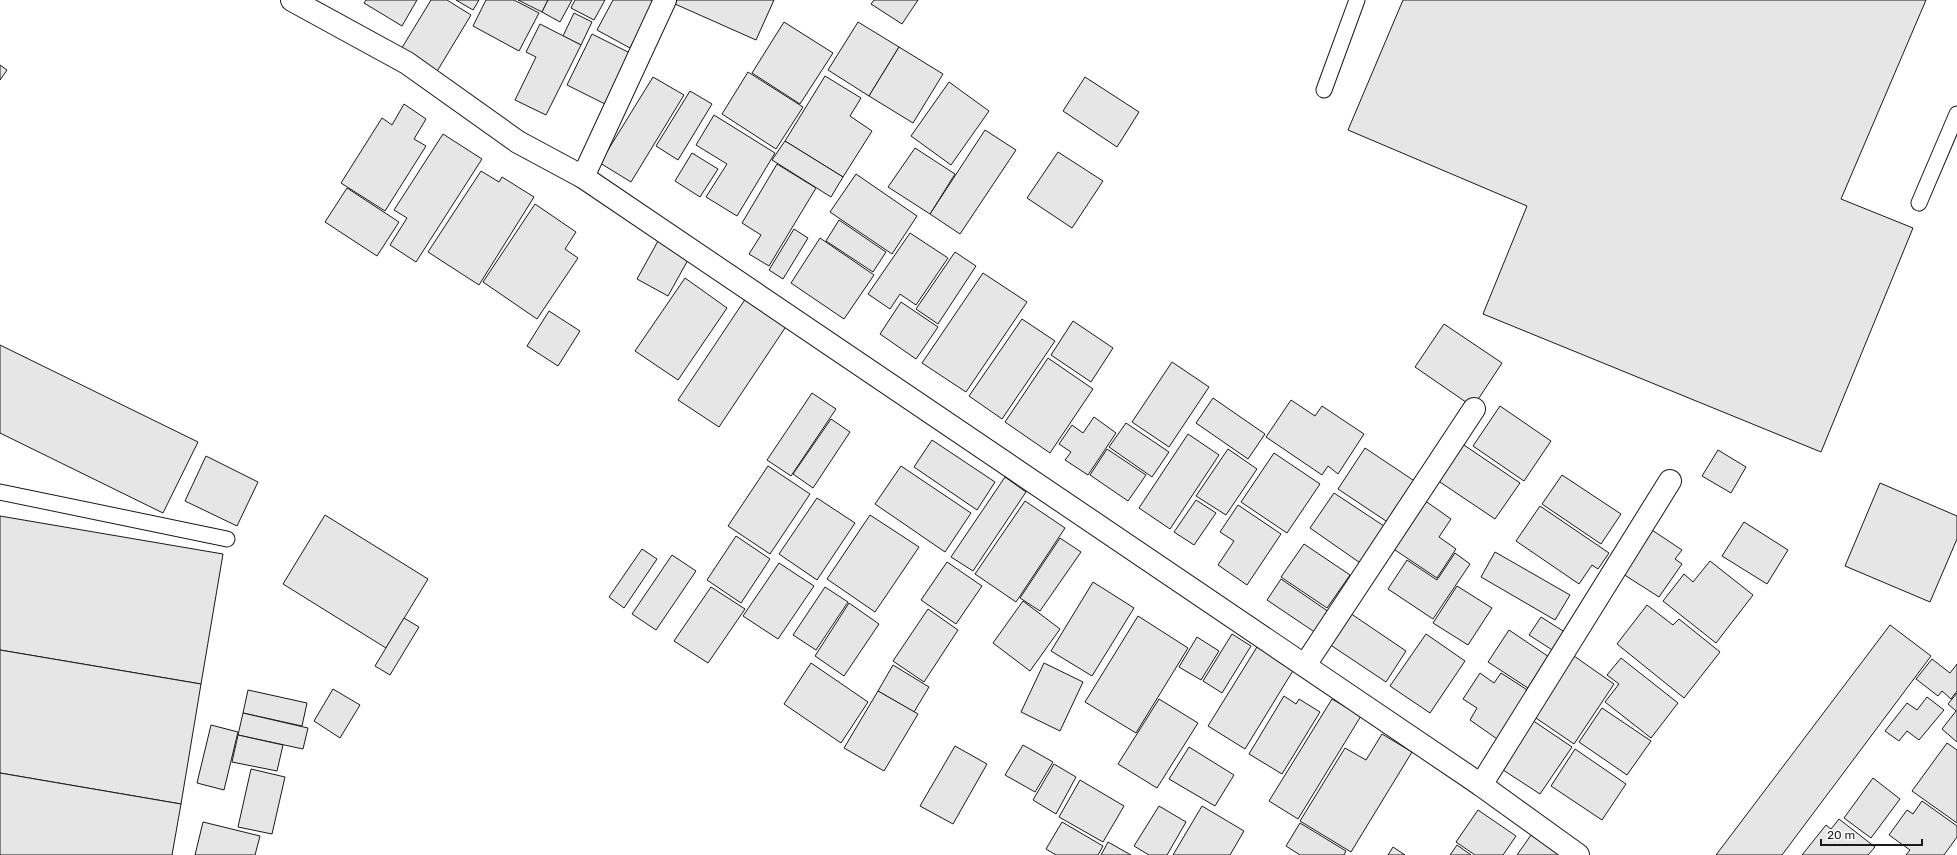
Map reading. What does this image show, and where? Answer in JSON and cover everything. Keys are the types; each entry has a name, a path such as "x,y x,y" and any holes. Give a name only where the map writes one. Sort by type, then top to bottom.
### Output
{"street":[{"path":"292,0 407,63 518,142 583,176 1481,785 1578,855"},
{"path":"583,176 666,0"},
{"path":"1305,665 1474,409"},
{"path":"1481,785 1670,481"}],"lane":[{"path":"1324,90 1357,0"},
{"path":"1918,203 1957,114"},
{"path":"0,492 227,539"}],"building":[{"path":"366,0 417,0 402,26 364,3"},
{"path":"431,0 447,0 471,15 436,73 400,51"},
{"path":"456,0 479,0 473,10"},
{"path":"486,0 514,0 539,13 519,51 473,26"},
{"path":"518,0 548,0 542,12"},
{"path":"548,0 572,0 560,22 542,12"},
{"path":"575,0 605,0 594,20 571,8"},
{"path":"613,0 651,0 654,2 630,48 597,30"},
{"path":"677,0 774,0 756,40 675,4"},
{"path":"874,0 918,0 902,24 871,4"},
{"path":"1403,0 1926,0 1841,199 1913,228 1821,452 1483,314 1527,206 1348,130"},
{"path":"574,13 592,22 581,45 563,36"},
{"path":"784,22 833,53 800,104 752,73"},
{"path":"858,22 899,47 869,96 828,70"},
{"path":"540,24 581,45 546,115 515,100 536,57 526,52"},
{"path":"592,34 634,55 609,106 567,85"},
{"path":"899,47 943,74 913,123 869,96"},
{"path":"0,65 7,70 0,80"},
{"path":"748,72 803,107 776,149 722,114"},
{"path":"825,76 861,98 850,116 872,131 843,177 785,141"},
{"path":"653,77 684,95 631,182 600,163"},
{"path":"1085,77 1139,112 1117,147 1063,111"},
{"path":"949,82 989,111 951,165 911,136"},
{"path":"690,91 712,104 678,160 656,146"},
{"path":"404,104 426,119 414,139 426,146 385,211 341,183 382,118 392,125"},
{"path":"714,115 775,153 737,216 706,197 727,164 696,145"},
{"path":"985,130 1016,150 960,234 930,214"},
{"path":"443,134 482,159 416,262 390,245 407,218 394,210"},
{"path":"785,141 843,177 831,197 772,160"},
{"path":"915,148 955,174 930,214 888,187"},
{"path":"1058,152 1103,181 1072,228 1027,198"},
{"path":"692,153 718,169 700,197 675,181"},
{"path":"777,164 816,188 769,266 749,254 761,235 742,223"},
{"path":"481,171 499,182 502,177 534,197 479,285 428,252"},
{"path":"856,174 917,216 892,254 830,212"},
{"path":"347,188 399,222 377,256 325,222"},
{"path":"535,204 576,232 565,249 578,258 537,319 483,282"},
{"path":"839,220 886,252 873,272 826,241"},
{"path":"794,229 808,238 783,279 769,270"},
{"path":"910,233 948,258 916,305 900,294 890,309 868,294"},
{"path":"820,238 874,275 844,319 791,283"},
{"path":"658,241 689,258 668,296 637,279"},
{"path":"955,252 976,266 938,324 916,309"},
{"path":"983,273 1027,302 966,392 922,363"},
{"path":"685,278 727,308 678,380 635,351"},
{"path":"746,298 787,325 719,427 678,400"},
{"path":"901,302 938,327 916,359 880,334"},
{"path":"549,311 580,331 558,366 527,346"},
{"path":"1022,319 1055,341 1002,419 969,396"},
{"path":"1073,321 1113,348 1091,382 1051,355"},
{"path":"1444,324 1502,363 1473,407 1415,367"},
{"path":"0,345 198,442 163,513 0,433"},
{"path":"1048,358 1093,389 1050,453 1005,422"},
{"path":"1172,362 1209,387 1169,447 1132,422"},
{"path":"812,393 836,409 791,476 767,460"},
{"path":"1213,398 1265,434 1248,459 1196,423"},
{"path":"1291,400 1315,416 1322,406 1364,434 1338,474 1328,466 1322,475 1266,437"},
{"path":"1500,406 1551,441 1524,481 1473,446"},
{"path":"1094,417 1116,433 1088,475 1065,460 1071,452 1059,444 1072,425 1083,433"},
{"path":"831,419 850,432 813,488 793,474"},
{"path":"1126,423 1169,452 1152,477 1109,447"},
{"path":"1188,434 1219,455 1170,529 1139,508"},
{"path":"932,440 995,482 977,510 914,467"},
{"path":"1461,443 1520,483 1495,519 1437,480"},
{"path":"1365,448 1419,484 1392,525 1338,489"},
{"path":"1107,449 1146,475 1128,501 1090,475"},
{"path":"1228,449 1257,469 1226,515 1196,496"},
{"path":"1718,450 1746,467 1731,493 1702,476"},
{"path":"1274,453 1320,484 1287,533 1241,502"},
{"path":"206,456 258,482 237,526 185,501"},
{"path":"768,466 810,494 770,554 728,526"},
{"path":"901,466 971,513 945,552 875,504"},
{"path":"1562,475 1621,514 1601,544 1542,504"},
{"path":"1005,477 1026,492 973,571 951,557"},
{"path":"1880,483 1957,516 1957,539 1930,602 1845,566"},
{"path":"1334,493 1390,530 1366,567 1310,528"},
{"path":"817,498 855,523 817,580 779,554"},
{"path":"1196,500 1216,513 1194,545 1174,532"},
{"path":"1424,500 1451,519 1439,537 1456,549 1437,578 1392,548"},
{"path":"1025,501 1065,528 1016,602 975,574"},
{"path":"1238,505 1281,534 1247,585 1218,565 1234,541 1220,532"},
{"path":"1540,506 1609,553 1598,569 1592,565 1579,584 1516,541"},
{"path":"325,515 428,579 386,648 283,584"},
{"path":"870,515 919,547 875,612 827,579"},
{"path":"0,516 223,554 201,684 0,650"},
{"path":"1744,522 1788,550 1767,584 1722,556"},
{"path":"1652,530 1682,550 1675,559 1682,564 1659,597 1623,574"},
{"path":"736,536 770,559 741,603 707,580"},
{"path":"1060,538 1081,552 1040,611 1020,598"},
{"path":"1304,544 1350,575 1327,608 1281,577"},
{"path":"642,549 657,559 624,608 609,597"},
{"path":"1495,552 1570,595 1555,620 1481,577"},
{"path":"1455,553 1470,564 1433,619 1388,589 1407,560 1437,580"},
{"path":"672,555 696,571 656,630 632,614"},
{"path":"1710,561 1753,595 1716,643 1663,601 1684,574 1693,582"},
{"path":"947,562 982,586 956,624 921,600"},
{"path":"779,563 814,586 778,639 743,616"},
{"path":"1281,579 1329,612 1316,633 1267,600"},
{"path":"1093,582 1134,608 1092,676 1051,651"},
{"path":"1457,586 1492,608 1468,645 1433,623"},
{"path":"711,587 745,609 708,663 674,641"},
{"path":"825,587 848,602 816,650 793,635"},
{"path":"1023,601 1060,629 1030,671 993,643"},
{"path":"849,603 879,624 844,676 815,656"},
{"path":"1647,605 1673,625 1679,619 1720,652 1684,698 1617,644"},
{"path":"928,609 958,630 924,682 893,661"},
{"path":"1347,611 1406,651 1386,682 1326,642"},
{"path":"1138,616 1188,648 1136,733 1085,702"},
{"path":"1541,617 1571,636 1560,655 1529,635"},
{"path":"404,618 419,627 390,675 375,666"},
{"path":"1890,625 1931,656 1782,855 1716,855"},
{"path":"1509,630 1555,661 1534,692 1488,662"},
{"path":"1232,634 1251,646 1222,693 1203,681"},
{"path":"1426,634 1465,661 1430,713 1390,686"},
{"path":"1197,637 1219,651 1201,680 1179,667"},
{"path":"1257,647 1294,669 1245,749 1208,726"},
{"path":"0,650 201,684 181,804 0,773"},
{"path":"1574,656 1614,684 1574,744 1533,716"},
{"path":"1621,658 1678,703 1651,738 1605,702 1619,684 1607,675"},
{"path":"1932,659 1950,673 1957,664 1957,691 1951,699 1942,691 1938,696 1916,679"},
{"path":"811,663 868,702 841,743 784,704"},
{"path":"1044,663 1083,682 1060,731 1021,712"},
{"path":"893,665 929,687 914,712 878,691"},
{"path":"1480,673 1494,683 1501,673 1532,693 1500,741 1470,720 1477,708 1463,699"},
{"path":"333,689 360,705 340,738 314,721"},
{"path":"248,690 307,703 302,726 243,713"},
{"path":"878,691 918,714 884,771 844,748"},
{"path":"1957,693 1957,742 1942,729 1956,711 1948,704"},
{"path":"1284,696 1296,704 1299,699 1320,712 1282,774 1249,754"},
{"path":"1927,697 1944,710 1919,740 1907,731 1899,741 1885,731 1907,703 1917,710"},
{"path":"1159,699 1198,723 1157,788 1118,764"},
{"path":"1332,699 1361,716 1298,819 1269,801"},
{"path":"1602,708 1651,741 1627,775 1579,742"},
{"path":"243,713 308,728 303,749 238,735"},
{"path":"1532,720 1572,747 1540,794 1500,768"},
{"path":"211,725 238,732 224,790 197,783"},
{"path":"1382,734 1412,752 1351,852 1300,821 1345,748 1366,760"},
{"path":"238,735 283,745 277,771 232,762"},
{"path":"1947,743 1957,750 1957,823 1912,791"},
{"path":"1023,745 1053,762 1035,792 1005,775"},
{"path":"955,746 987,764 953,824 920,806"},
{"path":"1189,747 1234,775 1215,806 1169,779"},
{"path":"1575,749 1626,784 1602,820 1551,786"},
{"path":"1054,764 1076,777 1056,814 1033,800"},
{"path":"251,769 285,777 272,834 238,827"},
{"path":"0,773 181,804 172,855 0,855"},
{"path":"1873,778 1900,799 1871,838 1844,818"},
{"path":"1080,780 1124,806 1103,842 1059,817"},
{"path":"1922,801 1957,826 1957,837 1944,855 1906,855 1910,850 1889,835 1907,810 1913,814"},
{"path":"1159,806 1186,822 1167,855 1149,855 1134,846"},
{"path":"1202,806 1244,831 1230,855 1173,855"},
{"path":"1478,810 1516,836 1503,855 1475,855 1456,842"},
{"path":"1839,819 1875,847 1868,855 1802,855 1826,825 1831,829"},
{"path":"203,822 260,836 255,855 195,855"},
{"path":"1062,822 1103,846 1098,855 1056,855 1046,849"},
{"path":"1300,823 1346,851 1344,855 1300,855 1286,846"},
{"path":"1531,835 1560,855 1517,855"},
{"path":"1108,842 1131,855 1101,855"},
{"path":"1457,845 1471,855 1450,855"},
{"path":"1393,847 1405,855 1388,855"}]}
